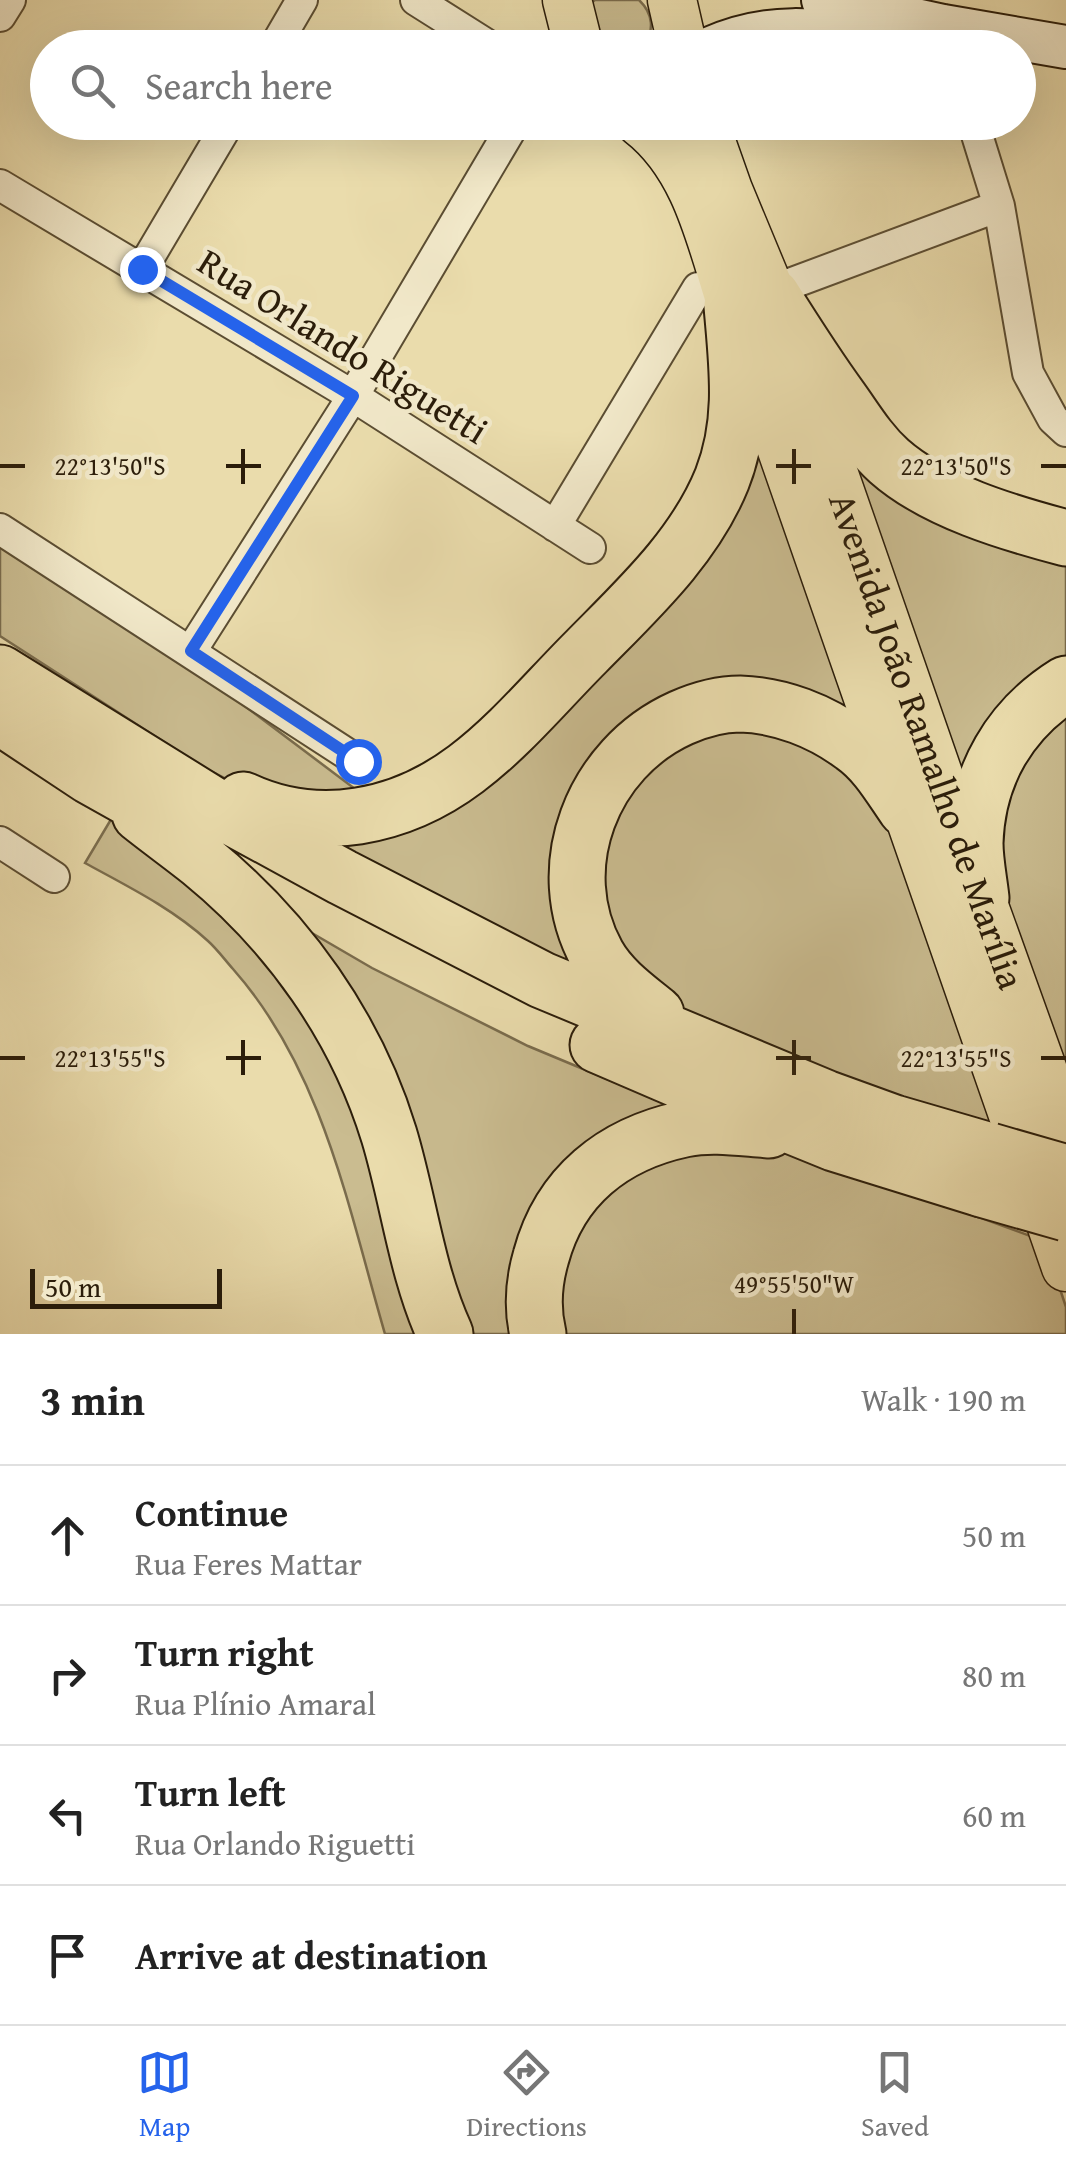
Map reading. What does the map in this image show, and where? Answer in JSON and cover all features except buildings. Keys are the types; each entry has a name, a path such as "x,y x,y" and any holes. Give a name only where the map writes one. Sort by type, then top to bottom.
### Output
{"highway":[{"path":"748,294 890,463 966,506 1066,538"},
{"path":"75,721 265,810 300,818 339,819 375,814 434,789 464,771 655,581 706,512 734,440 748,294"},
{"path":"0,673 232,817 542,980 894,1123 1066,1213"},
{"path":"981,898 975,842 987,780 1018,722 1042,699 1066,684"},
{"path":"698,1046 621,986 598,958 585,929 577,898 576,860 596,799 612,770 635,746 698,710 738,704 775,708 814,721 854,745 874,764 906,810"},
{"path":"0,717 90,776 316,904 482,991 666,1074 834,1143"},
{"path":"90,776 236,892 302,965 336,1014 374,1090 423,1270 445,1334"},
{"path":"538,1334 538,1269 553,1221 583,1180 605,1162 660,1135 713,1125 768,1130 986,1170 1066,1173"}],"main road":[{"path":"672,0 678,30"},
{"name":"Avenida João Ramalho de Marília","path":"657,140 696,192 748,294 981,898 1066,1136"},
{"name":"Avenida João Ramalho de Marília","path":"710,140 728,190 748,294 906,810 1066,1266"}],"street":[{"path":"0,16 10,0"},
{"path":"284,30 302,0"},
{"path":"416,0 464,30"},
{"path":"823,0 906,30"},
{"path":"777,30 830,30"},
{"path":"1036,45 1066,47"},
{"path":"1036,71 1066,77"},
{"path":"142,269 218,140"},
{"path":"191,651 353,396 504,140"},
{"path":"978,140 999,206 1028,373 1054,419 1066,431"},
{"name":"Rua Orlando Riguetti","path":"0,185 353,396 590,548"},
{"path":"555,526 748,294 999,206"},
{"path":"0,529 358,761"},
{"path":"0,842 54,877"}],"shaded area":[{"path":"595,0 639,0 648,11 650,30 590,30 590,4"},
{"path":"810,370 850,431 1066,549 1066,675 968,821"},
{"path":"748,393 867,743 832,715 626,738 578,969 295,826 371,822 670,577"},
{"path":"0,544 193,667 375,804 250,791 201,766 0,636"},
{"path":"1066,693 1066,1094 996,900 987,809"},
{"path":"755,715 886,795 1000,1131 696,1023 589,915 629,763"},
{"path":"113,816 315,997 438,1334 385,1334 329,1142 290,1051 264,1009 218,951 194,929 149,898 85,863"},
{"path":"281,915 372,968 528,1046 691,1114 617,1139 531,1334 455,1334"},
{"path":"773,1142 1044,1241 1066,1307 1066,1334 547,1334 550,1259 628,1153"}],"route":[{"path":"142,269 353,396 191,651 358,761"}]}
